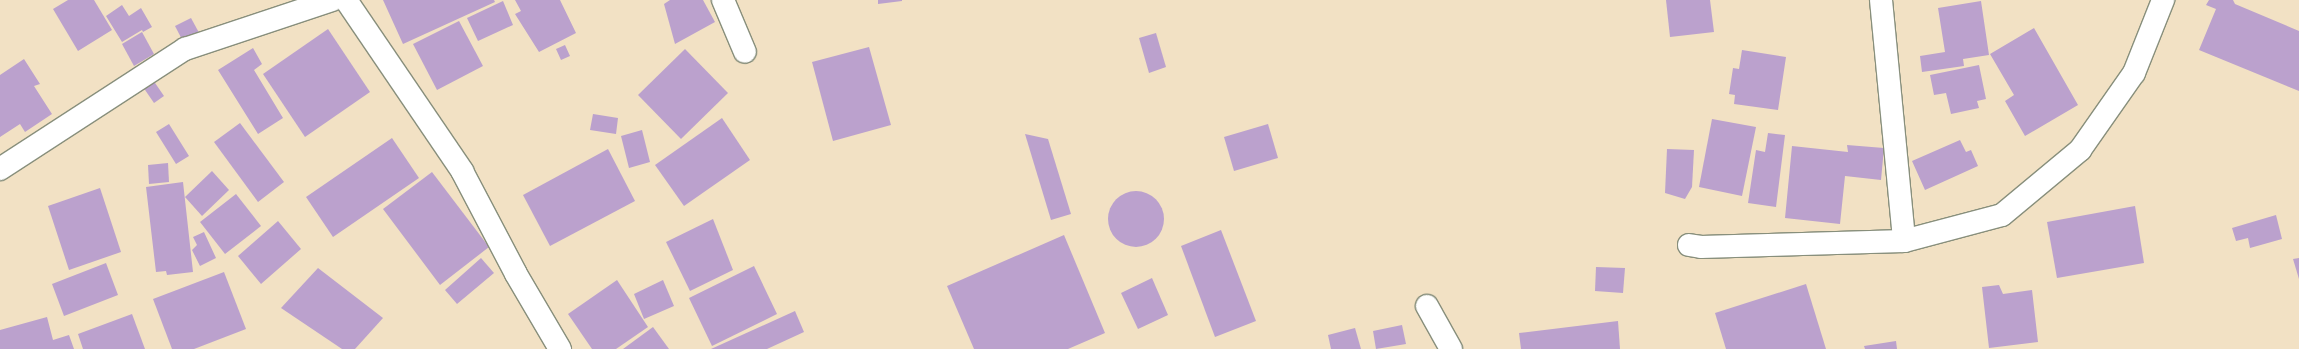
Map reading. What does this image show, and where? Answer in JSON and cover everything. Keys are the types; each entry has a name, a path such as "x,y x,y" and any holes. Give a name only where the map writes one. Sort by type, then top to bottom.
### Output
{"street":[{"path":"0,170 184,49 332,0"},
{"path":"346,0 462,171 516,274 560,349"},
{"path":"723,0 746,52"},
{"path":"1880,0 1904,241"},
{"path":"1689,245 1701,247 1904,241 2002,215 2080,150 2134,73 2163,0"},
{"path":"1427,306 1451,349"}],"building":[{"path":"68,0 94,0 112,30 78,51 53,9"},
{"path":"383,0 494,0 495,2 403,44"},
{"path":"515,0 560,0 576,33 539,52 515,14 521,11"},
{"path":"670,0 703,0 715,22 675,44 664,4"},
{"path":"878,0 902,0 902,1 878,4"},
{"path":"1666,0 1710,0 1714,32 1670,37"},
{"path":"2209,0 2233,0 2235,4 2299,31 2299,91 2199,50 2216,9 2206,5"},
{"path":"503,1 513,25 478,41 467,18"},
{"path":"1981,1 1989,55 1963,59 1964,66 1922,72 1920,56 1945,52 1938,8"},
{"path":"122,5 129,16 141,8 152,27 143,32 142,30 122,42 106,16"},
{"path":"191,18 203,40 187,49 175,26"},
{"path":"459,21 483,66 437,90 413,44"},
{"path":"2034,28 2078,105 2025,136 2005,101 2014,95 1990,54"},
{"path":"328,29 370,92 305,137 263,74"},
{"path":"142,32 154,54 134,66 122,44"},
{"path":"1156,33 1166,67 1149,73 1139,38"},
{"path":"565,45 570,56 561,60 556,49"},
{"path":"869,47 891,125 833,141 812,62"},
{"path":"253,48 262,64 254,70 283,118 258,134 218,70"},
{"path":"685,49 728,93 681,139 638,95"},
{"path":"1742,50 1786,57 1778,110 1734,104 1735,95 1729,94 1733,68 1739,69"},
{"path":"24,59 40,84 34,86 52,114 25,132 20,124 0,137 0,75"},
{"path":"1979,65 1986,99 1977,101 1979,108 1951,114 1946,93 1934,95 1930,75"},
{"path":"153,80 164,96 154,103 143,87"},
{"path":"593,114 618,118 616,134 590,130"},
{"path":"722,118 750,160 684,206 655,165"},
{"path":"1712,119 1756,127 1742,196 1699,187"},
{"path":"240,123 284,182 258,202 214,142"},
{"path":"169,124 189,156 176,164 156,132"},
{"path":"1268,124 1278,158 1234,171 1224,137"},
{"path":"642,130 650,162 629,168 621,136"},
{"path":"1768,133 1785,135 1776,207 1748,203 1756,150 1765,152"},
{"path":"1025,134 1048,139 1071,214 1051,220"},
{"path":"392,138 419,178 333,237 306,197"},
{"path":"1960,140 1966,152 1971,150 1978,166 1925,190 1912,161"},
{"path":"1847,145 1884,148 1881,180 1845,176 1840,224 1785,218 1792,146 1848,152"},
{"path":"608,149 635,201 550,246 523,195"},
{"path":"1667,149 1694,150 1692,187 1685,199 1665,193"},
{"path":"168,163 169,182 149,184 148,165"},
{"path":"212,171 229,190 202,216 185,197"},
{"path":"432,172 489,247 440,285 383,209"},
{"path":"183,182 193,272 167,275 166,271 156,272 146,187"},
{"path":"100,188 121,252 69,270 48,206"},
{"path":"1130,191 1142,191 1156,199 1164,213 1162,230 1156,239 1142,247 1130,247 1120,242 1113,235 1108,225 1108,213 1113,203 1120,196"},
{"path":"236,194 261,226 225,254 200,222"},
{"path":"2135,206 2144,263 2057,278 2047,222"},
{"path":"2276,215 2282,239 2250,248 2248,238 2236,241 2232,228"},
{"path":"713,219 733,270 690,291 666,242"},
{"path":"278,221 301,249 261,284 238,256"},
{"path":"1221,230 1256,321 1215,337 1181,246"},
{"path":"204,232 216,258 200,266 192,250 197,245 193,237"},
{"path":"1064,235 1105,333 1068,349 974,349 947,286"},
{"path":"481,258 494,273 457,304 445,290"},
{"path":"2299,258 2299,279 2293,259"},
{"path":"106,263 118,295 64,316 52,284"},
{"path":"754,266 777,314 712,346 689,298"},
{"path":"1596,267 1625,268 1623,293 1595,291"},
{"path":"318,268 383,318 355,349 342,349 281,308"},
{"path":"224,272 246,329 194,349 172,349 153,299"},
{"path":"1152,278 1168,315 1138,329 1121,293"},
{"path":"617,280 648,327 616,349 592,349 568,314"},
{"path":"663,280 674,306 644,319 634,294"},
{"path":"1806,284 1826,349 1726,349 1715,313"},
{"path":"1999,285 2003,294 2032,290 2038,342 1989,348 1982,287"},
{"path":"795,311 804,332 767,349 711,349"},
{"path":"132,314 145,349 83,349 78,334"},
{"path":"47,317 53,340 69,335 74,349 0,349 0,330"},
{"path":"1618,321 1620,349 1521,349 1519,333"},
{"path":"1402,325 1406,344 1376,349 1373,331"},
{"path":"653,327 669,349 623,349"},
{"path":"1355,328 1361,349 1331,349 1328,335"},
{"path":"1896,341 1897,349 1865,349 1864,346"}]}
